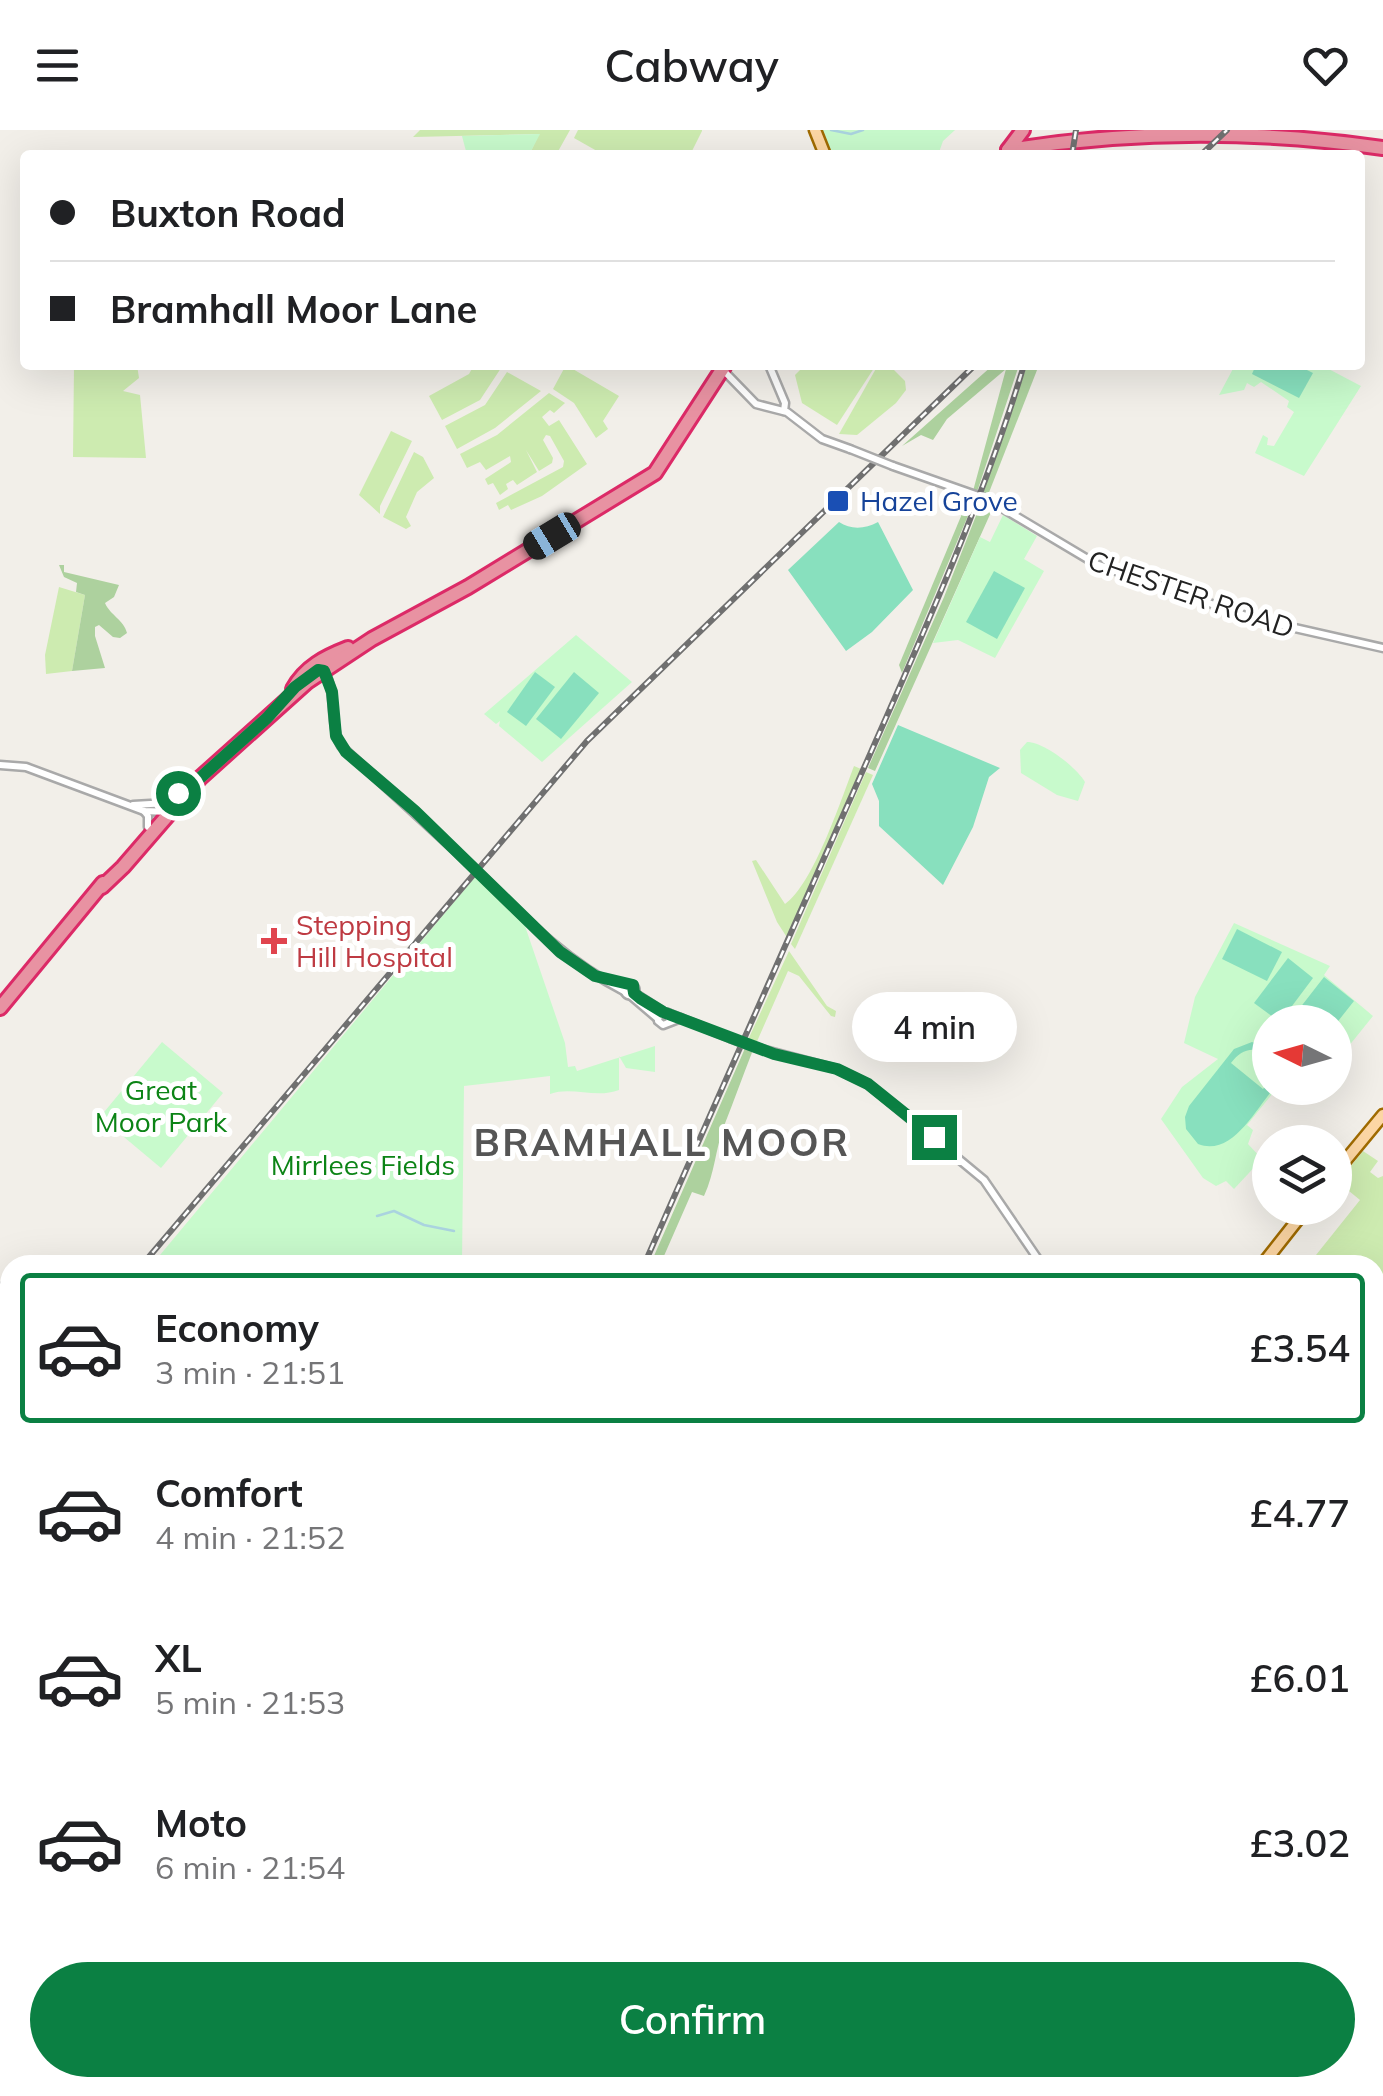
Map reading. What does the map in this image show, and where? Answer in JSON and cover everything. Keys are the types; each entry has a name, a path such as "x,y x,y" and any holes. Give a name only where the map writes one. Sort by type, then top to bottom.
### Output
{"highway":[{"path":"1007,150 1026,130 1033,140 1044,144"},
{"path":"1015,150 1113,135 1213,134 1303,138 1383,148"},
{"path":"102,887 123,868 188,784 200,778 319,670 468,588 656,473 721,370"},
{"path":"0,1008 148,827 168,809"}],"main road":[{"path":"1352,1152 1383,1115"},
{"path":"1270,1255 1294,1225"}],"street":[{"path":"726,370 756,404 784,411 785,404 771,370"},
{"name":"CHESTER ROAD","path":"784,411 822,438 987,499 1096,564 1255,619 1383,648"},
{"path":"319,670 332,702"},
{"path":"319,670 332,688 334,727 341,746 554,947 665,1017 682,1017 754,1047 837,1069 868,1084 984,1180 1035,1255"},
{"path":"301,685 321,682 330,690"},
{"path":"0,765 26,767 132,806 168,809"},
{"path":"144,808 148,827"}],"green space":[{"path":"420,130 570,130 559,150 531,150 539,134 413,137"},
{"path":"578,130 702,130 692,150 595,150 574,138"},
{"path":"819,130 955,130 940,150 828,150"},
{"path":"540,134 532,150 466,150 462,136"},
{"path":"74,370 138,370 139,378 123,391 140,395 146,458 73,457"},
{"path":"471,370 500,370 480,400 442,420 429,396"},
{"path":"563,370 575,370 619,396 603,421 608,429 596,438 574,403 553,389"},
{"path":"800,370 873,370 837,425 802,403 795,375"},
{"path":"875,370 894,370 905,381 906,390 896,403 857,435 839,434"},
{"path":"987,370 1005,370 947,419 933,440 921,435 902,446"},
{"path":"1006,370 1017,370 977,492 973,491"},
{"path":"1025,370 1037,370 988,495 983,493"},
{"path":"1232,370 1331,370 1361,386 1304,476 1255,453 1263,435 1268,438 1267,445 1274,446 1294,412 1287,407 1289,401 1261,382 1254,387 1247,383 1244,390 1219,395"},
{"path":"1254,370 1313,373 1299,398 1252,374"},
{"path":"507,372 541,391 495,428 457,449 445,426 485,405"},
{"path":"549,393 565,403 542,417 549,426 559,420 587,464 542,496 511,510 508,505 499,510 496,503 563,467 564,461 550,436 543,440 552,463 539,471 526,450 537,472 517,485 513,480 506,484 508,489 500,495 493,483 488,485 485,479 511,462 510,456 486,470 480,462 467,468 460,454 497,435"},
{"path":"391,431 412,441 380,506 380,514 359,495"},
{"path":"414,452 423,457 434,478 417,492 406,517 411,526 406,529 383,517"},
{"path":"969,497 975,499 902,673 899,665"},
{"path":"981,503 992,510 875,771 868,768"},
{"path":"1003,515 1037,536 1024,559 1044,571 995,658 958,640 933,643 980,537 990,542"},
{"path":"839,522 858,528 878,522 913,590 872,632 846,651 788,570"},
{"path":"59,565 64,565 64,572 119,585 114,597 105,603 127,633 113,637 99,625 95,627 105,668 72,671 85,595 76,592 77,583 64,577"},
{"path":"994,571 1025,588 997,639 966,622"},
{"path":"59,587 85,595 72,671 46,674 45,655"},
{"path":"576,635 632,682 542,762 499,726 500,721 496,724 484,714"},
{"path":"535,672 555,687 526,726 507,712"},
{"path":"574,672 599,693 561,739 536,719"},
{"path":"898,725 1000,768 989,777 973,827 943,885 879,826 879,801 872,784"},
{"path":"1027,742 1050,751 1081,776 1085,782 1078,801 1057,795 1021,773 1020,750"},
{"path":"854,766 861,769 788,939 752,861 756,860 785,904 816,861"},
{"path":"866,772 873,775 795,949 791,944"},
{"name":"Mirrlees Fields","path":"475,877 525,926 565,1043 568,1067 575,1066 577,1071 619,1058 619,1090 610,1092 550,1094 550,1076 464,1086 462,1255 160,1255"},
{"path":"1234,923 1330,966 1324,975 1373,1016 1352,1042 1352,1005 1252,1005 1252,1105 1263,1105 1247,1125 1252,1129 1248,1144 1252,1148 1252,1170 1234,1189 1226,1181 1216,1186 1203,1178 1161,1119 1182,1087 1218,1059 1184,1043 1195,997"},
{"path":"1237,929 1282,952 1267,981 1222,959"},
{"path":"789,951 827,1006 836,1011 835,1017 799,976 788,971 755,1046 747,1042"},
{"path":"1288,958 1313,978 1293,1005 1254,1003"},
{"path":"1324,977 1354,1001 1351,1005 1302,1005"},
{"name":"Great Moor Park","path":"162,1042 223,1093 161,1168 100,1117"},
{"path":"1252,1042 1252,1050 1239,1054 1231,1063 1252,1080 1252,1105 1261,1105 1232,1138 1222,1144 1198,1144 1186,1129 1189,1106 1234,1049"},
{"path":"655,1046 655,1072 626,1068 620,1057"},
{"path":"746,1046 753,1050 724,1126 704,1196 692,1192 664,1255 654,1255"},
{"path":"1363,1151 1378,1161 1370,1172 1378,1178 1383,1176 1383,1255 1316,1255 1340,1225 1352,1225 1352,1210 1360,1200 1352,1193 1352,1165"}],"waterway":[{"path":"831,130 851,134 863,130"},
{"path":"377,1216 394,1211 424,1225 454,1231"}],"railway":[{"path":"1073,150 1076,130"},
{"path":"1206,150 1227,130"},
{"path":"150,1255 587,741 970,370"},
{"path":"648,1255 933,609 991,464 1022,370"}],"place":[{"name":"Hazel Grove","path":"838,501"},
{"name":"Stepping Hill Hospital","path":"274,941"}],"district":[{"name":"BRAMHALL MOOR","path":"662,1143"}],"route":[{"path":"178,793 267,718 295,687 318,670 324,671 332,688 334,727 341,746 415,811 560,952 595,976 633,985 634,993 663,1012 774,1054 837,1069 868,1084 934,1137"}]}
